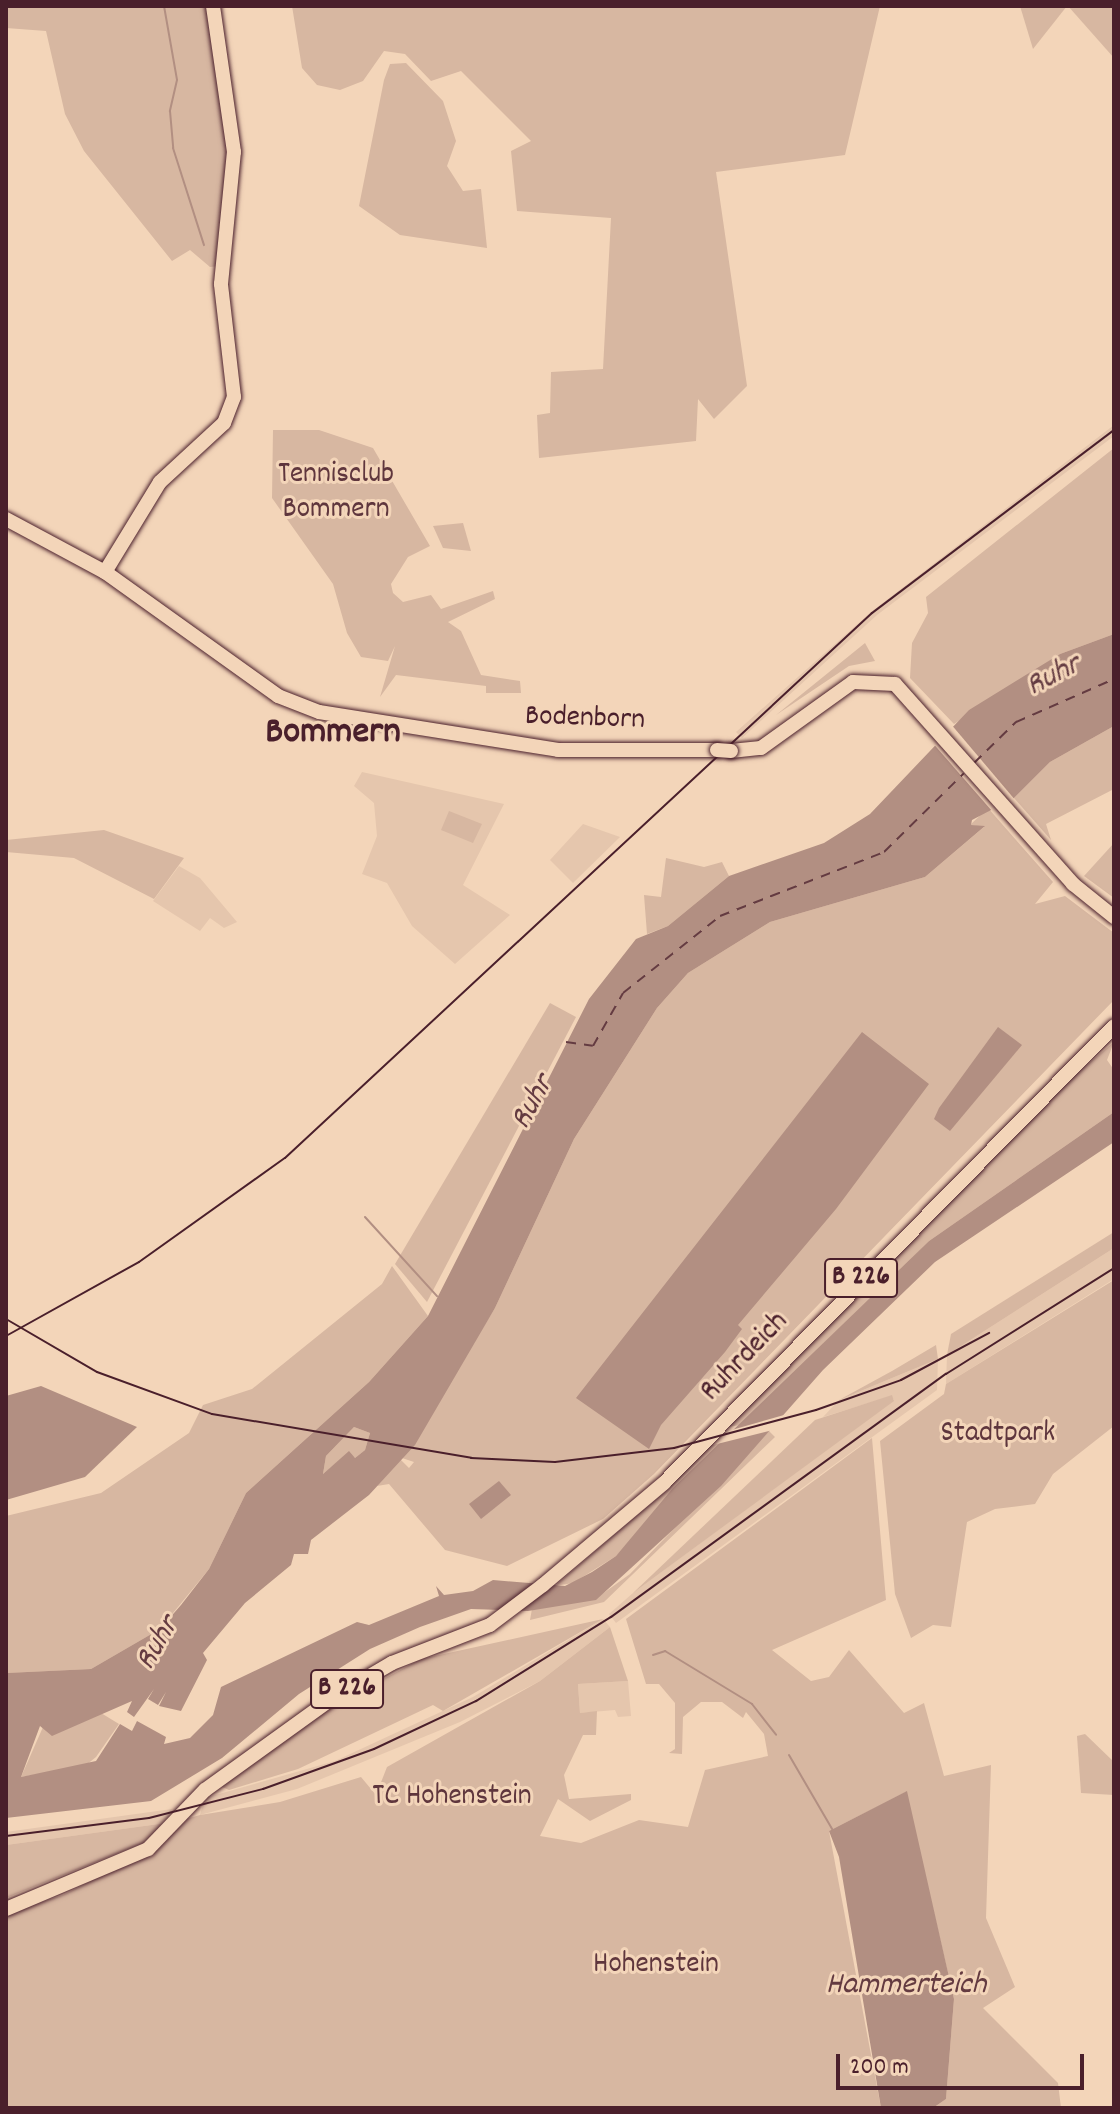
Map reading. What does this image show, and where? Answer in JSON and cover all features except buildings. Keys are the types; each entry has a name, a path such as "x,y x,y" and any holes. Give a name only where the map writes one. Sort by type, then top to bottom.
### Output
{"main road":[{"path":"105,572 160,482 224,423 234,397 221,284 234,152 213,6"},
{"name":"Bodenborn","path":"6,519 105,572 291,702 350,720 539,748 736,752 761,748 859,680 895,684 1086,898 1114,917"},
{"name":"Ruhrdeich","path":"6,1909 148,1849 205,1790 334,1697 392,1663 509,1613 664,1483 1114,1026"}],"shaded area":[{"path":"1114,425 1114,436 877,615 742,738 736,732 871,612"},
{"path":"362,772 504,804 463,885 510,915 455,964 412,926 387,883 362,874 377,836 374,803 354,786"},
{"path":"583,824 620,837 573,883 550,860"},
{"path":"179,866 200,878 237,922 224,928 210,918 200,931 153,901"},
{"path":"1114,1248 1114,1279 946,1384 947,1355"},
{"path":"938,1359 937,1390 616,1623 609,1614 633,1593 894,1400 891,1396 823,1417 839,1400"},
{"path":"603,1619 610,1627 540,1681 460,1722 297,1789 200,1815 205,1798 335,1761 473,1697"},
{"path":"628,1681 631,1716 618,1717 615,1710 580,1713 578,1684"},
{"path":"172,1809 166,1823 6,1845 6,1832"}],"green space":[{"path":"6,6 209,6 228,130 219,266 210,267 190,250 172,261 84,151 65,114 46,31 6,28"},
{"path":"292,6 880,6 845,155 716,172 747,386 714,419 698,399 696,441 539,458 537,415 550,413 551,372 603,369 611,218 517,211 511,151 531,141 461,71 431,81 405,54 384,51 363,81 340,90 317,85 302,68"},
{"path":"1020,6 1067,6 1033,49"},
{"path":"1068,6 1114,6 1114,58"},
{"path":"406,63 443,101 456,141 447,166 463,191 481,189 487,248 400,235 359,206 384,80 390,64"},
{"name":"Tennisclub Bommern","path":"273,430 319,430 373,448 430,546 408,557 391,584 393,593 403,602 431,595 441,609 493,591 495,599 448,622 461,631 481,675 520,681 521,693 486,693 486,686 396,675 380,697 395,646 388,661 361,657 347,633 333,584 272,498"},
{"path":"1114,448 1114,634 1060,654 954,724 910,678 912,643 928,613 926,597"},
{"path":"463,523 471,551 443,548 433,526"},
{"path":"865,643 875,661 849,666 776,715"},
{"path":"1114,726 1114,789 1046,824 1051,840 1014,798 1050,762"},
{"path":"988,808 1053,882 1035,904 1065,896 1114,933 1114,1000 654,1474 603,1519 507,1566 445,1550 389,1484 377,1486 400,1459 409,1468 414,1462 402,1458 495,1308 574,1139 657,1008 688,973 770,922 925,877 984,827 970,825"},
{"path":"449,811 482,824 473,843 441,830"},
{"path":"104,830 184,858 154,899 74,858 6,852 6,840"},
{"path":"1114,843 1114,898 1084,876"},
{"path":"666,858 704,867 722,862 729,876 668,926 647,934 644,895 661,897"},
{"path":"550,1003 576,1017 427,1302 395,1264"},
{"path":"1114,1042 1107,1060 1114,1070 1114,1112 929,1241 740,1425 722,1428 1050,1096"},
{"path":"1114,1232 1114,1248 947,1355 951,1334"},
{"path":"392,1266 428,1316 369,1382 246,1493 209,1569 160,1629 91,1669 6,1673 6,1516 101,1493 189,1433 203,1405 252,1389 382,1284"},
{"name":"Stadtpark","path":"1114,1280 1114,1426 1053,1474 1035,1504 995,1509 967,1522 951,1627 933,1625 911,1638 895,1594 880,1441 944,1394 946,1384"},
{"path":"936,1345 938,1359 839,1400 892,1371"},
{"path":"892,1395 894,1401 633,1593 815,1420"},
{"path":"354,1427 370,1433 365,1450 355,1458 348,1453 323,1474 326,1456"},
{"path":"769,1431 775,1437 604,1602 530,1620 532,1609 598,1597 630,1574"},
{"name":"Hohenstein","path":"872,1438 886,1600 772,1650 811,1681 829,1677 849,1650 904,1713 924,1703 944,1776 991,1765 986,1918 1015,1987 983,2008 1058,2083 1061,2108 933,2108 946,2099 954,1999 906,1792 829,1831 881,2108 6,2108 6,1914 63,1895 157,1848 186,1819 280,1802 361,1777 376,1795 387,1767 540,1681 610,1627 628,1681 578,1684 580,1713 597,1711 596,1735 583,1735 564,1775 569,1799 631,1794 631,1800 590,1821 558,1799 540,1836 581,1843 639,1820 688,1827 705,1770 768,1756 764,1734 746,1712 743,1718 722,1702 701,1702 683,1717 682,1754 669,1753 675,1749 675,1703 659,1684 646,1684 626,1619"},
{"path":"722,1442 616,1556 573,1583 555,1586 674,1483 706,1447"},
{"path":"603,1619 443,1711 433,1705 298,1769 229,1790 220,1786 322,1712 421,1659"},
{"path":"101,1713 119,1724 96,1757 85,1766 21,1777 43,1727"},
{"path":"1085,1734 1114,1762 1114,1795 1081,1793 1077,1736"},
{"path":"166,1823 143,1843 6,1898 6,1845"}],"water":[{"name":"Ruhr","path":"1114,634 1114,726 1050,762 1014,798 972,820 971,825 985,826 925,877 770,922 688,973 657,1008 574,1139 495,1308 415,1445 369,1495 311,1540 308,1554 294,1554 291,1565 245,1603 203,1653 207,1660 181,1711 159,1706 166,1692 158,1705 148,1699 154,1689 134,1717 127,1712 132,1701 52,1736 40,1726 21,1777 96,1761 120,1724 132,1731 137,1721 166,1737 164,1744 190,1738 213,1715 221,1687 357,1622 369,1625 439,1596 436,1586 444,1595 473,1591 493,1580 565,1586 592,1572 616,1556 673,1488 929,1241 1114,1112 1114,1142 935,1262 823,1370 721,1486 596,1600 528,1611 471,1609 420,1627 370,1649 299,1694 222,1758 151,1801 6,1818 6,1673 91,1669 160,1629 181,1605 209,1569 246,1493 369,1382 428,1316 589,999 636,939 668,926 729,876 824,843 870,814 969,710 1060,654","holes":["354,1427 370,1433 365,1450 355,1458 349,1451 323,1474 326,1456"]},
{"path":"998,1027 1022,1045 950,1131 934,1119 939,1108"},
{"path":"862,1032 929,1084 836,1209 738,1325 742,1329 725,1352 661,1425 649,1449 576,1398"},
{"path":"41,1386 137,1427 85,1477 6,1500 6,1396"},
{"path":"499,1481 511,1495 481,1519 469,1504"},
{"name":"Hammerteich","path":"907,1791 954,1999 946,2099 933,2108 881,2108 839,1857 829,1831"}],"pier":[{"path":"950,723 1016,801 992,811 931,741"},
{"path":"791,1413 777,1429 713,1445 728,1431"}],"waterway":[{"path":"164,6 177,80 170,111 173,148 204,245"},
{"path":"365,1217 437,1296"},
{"path":"653,1655 665,1651 752,1704 776,1735"},
{"path":"789,1755 832,1829"}],"ferry route":[{"path":"974,763 1016,722 1114,679"},
{"path":"566,1042 593,1046 623,993 720,916 884,852 964,773"}],"railway":[{"path":"6,1336 139,1262 285,1158 872,613 1114,430"},
{"path":"6,1836 149,1818 263,1789 374,1749 476,1701 611,1617 946,1374 1114,1268"},
{"path":"6,1319 97,1372 212,1414 471,1458 555,1462 674,1448 816,1410 901,1380 989,1333"}],"district":[{"name":"Bommern","path":"333,734"}],"park label":[{"name":"TC Hohenstein","path":"452,1798"}]}
